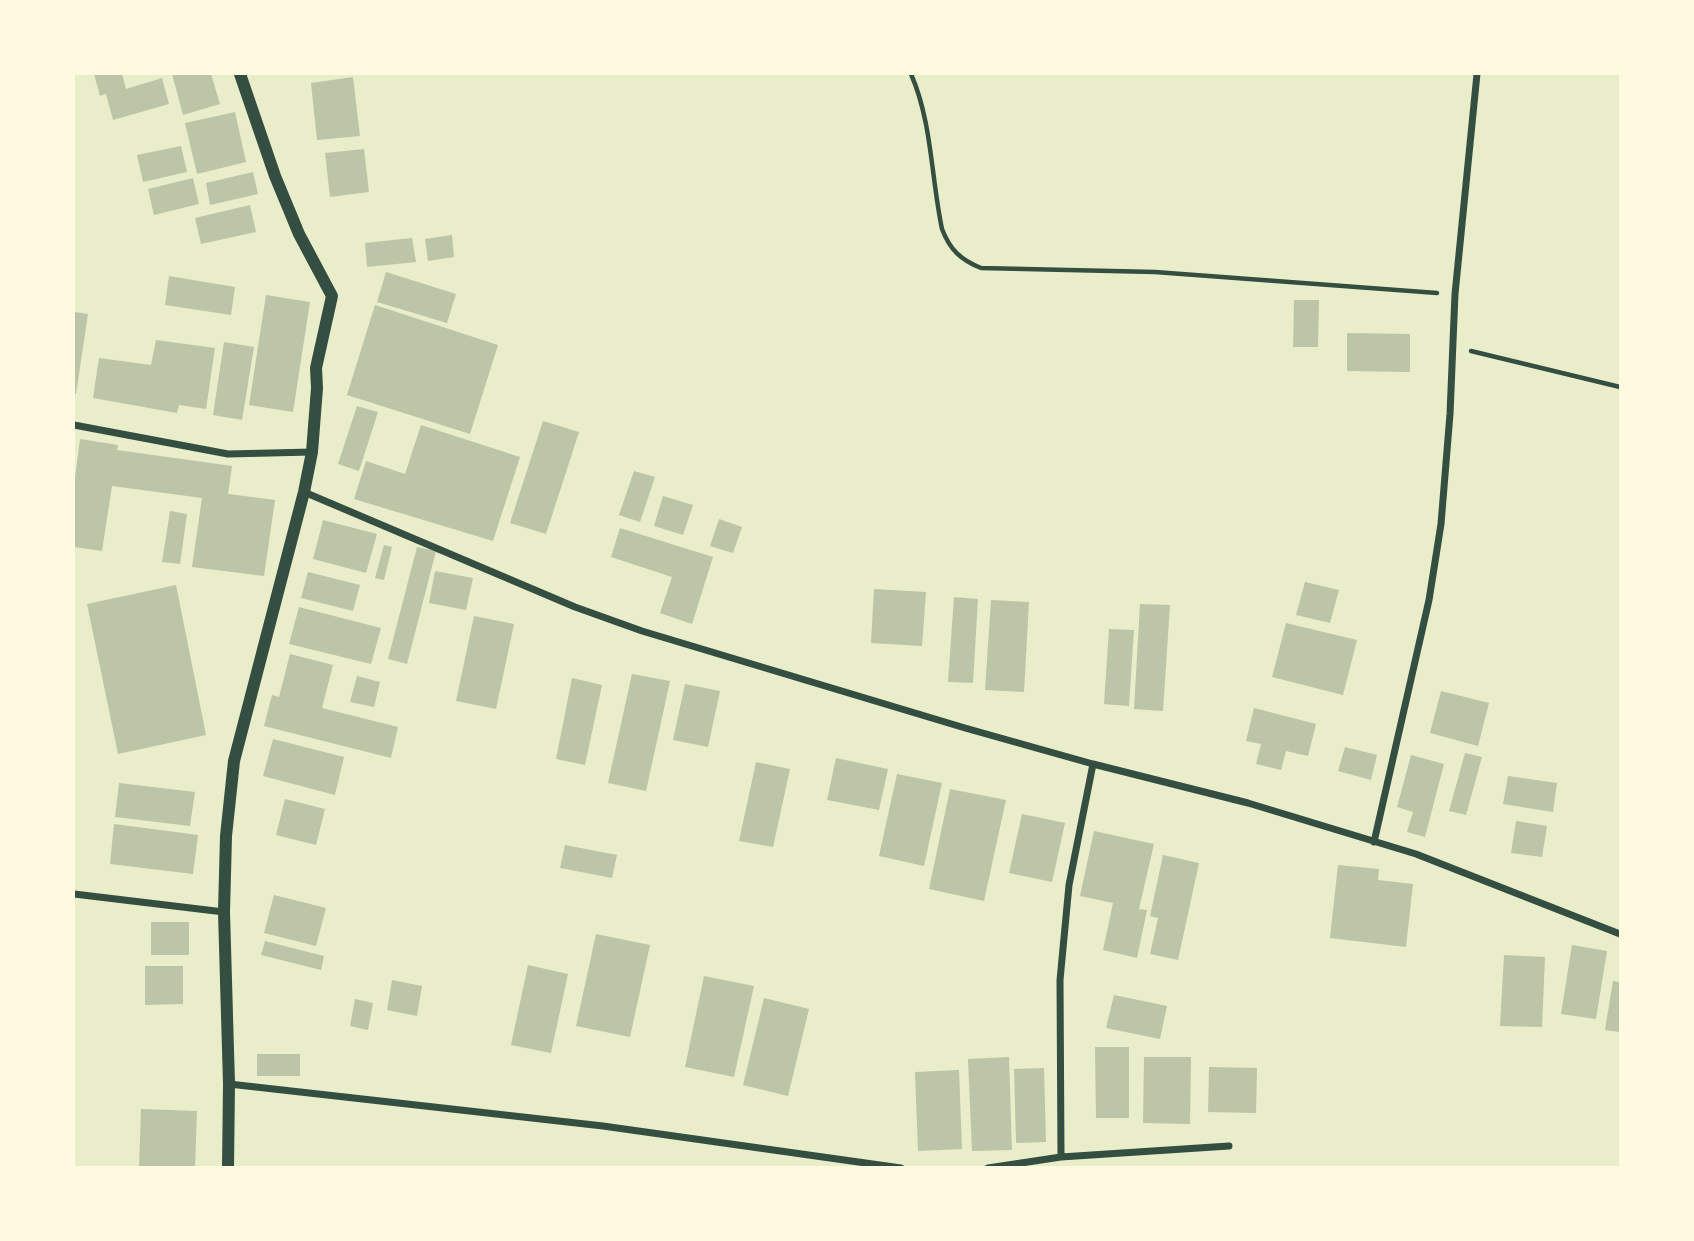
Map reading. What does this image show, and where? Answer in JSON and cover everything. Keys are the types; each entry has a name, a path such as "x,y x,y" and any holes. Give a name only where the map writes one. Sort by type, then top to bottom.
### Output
{"street":[{"path":"228,1167 229,1084 224,912 226,836 234,761 304,492 312,452 316,368 332,296 294,223 240,74"},
{"path":"1374,842 1429,600 1441,524 1455,294 1477,74"},
{"path":"74,425 228,454 312,452"},
{"path":"304,492 575,607 642,631 1093,764 1248,803 1416,854 1620,934"},
{"path":"1061,1157 1060,980 1069,885 1093,764"},
{"path":"74,894 224,912"},
{"path":"229,1084 604,1126 901,1167"},
{"path":"988,1167 1061,1157 1229,1146"}],"path":[{"path":"911,74 920,94 927,125 942,229 947,243 964,261 981,268 1155,272 1455,294"},
{"path":"1453,346 1620,387"}],"building":[{"path":"94,74 122,74 126,89 162,78 169,104 113,120 106,94 100,96"},
{"path":"172,74 211,74 220,104 183,115"},
{"path":"353,77 360,136 317,140 311,83"},
{"path":"235,112 246,162 197,174 185,123"},
{"path":"181,146 187,172 143,182 137,155"},
{"path":"364,149 369,192 330,197 325,153"},
{"path":"253,172 258,194 210,205 206,183"},
{"path":"193,178 199,204 154,215 148,189"},
{"path":"250,205 256,232 201,244 195,218"},
{"path":"452,235 454,257 428,261 425,239"},
{"path":"412,238 416,262 367,267 365,243"},
{"path":"386,272 456,294 447,323 377,302"},
{"path":"169,276 235,287 231,315 165,305"},
{"path":"266,295 310,302 293,412 249,405"},
{"path":"1294,300 1319,300 1318,347 1293,347"},
{"path":"375,305 498,345 470,434 347,395"},
{"path":"74,312 88,314 76,394 74,394"},
{"path":"1347,333 1410,334 1410,372 1347,371"},
{"path":"156,340 215,348 206,409 179,405 177,413 93,398 99,358 151,365"},
{"path":"224,342 254,347 242,420 213,415"},
{"path":"357,406 378,412 359,471 338,464"},
{"path":"543,421 579,432 546,534 510,523"},
{"path":"421,425 520,457 493,541 354,499 366,461 405,474"},
{"path":"80,439 118,445 117,450 232,466 228,494 275,500 264,576 192,567 202,498 112,486 102,551 74,547 74,486"},
{"path":"634,471 655,477 640,522 619,515"},
{"path":"663,496 693,505 683,535 654,526"},
{"path":"170,511 187,514 180,564 162,562"},
{"path":"719,519 742,527 733,553 710,546"},
{"path":"323,520 377,534 366,573 313,559"},
{"path":"620,528 713,557 692,624 660,613 672,577 611,557"},
{"path":"384,545 392,547 384,580 375,578"},
{"path":"417,547 436,551 407,664 388,659"},
{"path":"435,571 473,578 466,610 429,603"},
{"path":"308,572 360,585 353,611 301,598"},
{"path":"1305,582 1339,590 1330,623 1296,615"},
{"path":"176,585 206,735 118,754 87,604"},
{"path":"874,589 926,592 922,646 871,643"},
{"path":"954,597 978,599 973,683 948,682"},
{"path":"991,600 1029,602 1024,692 985,690"},
{"path":"1140,604 1170,605 1163,711 1134,709"},
{"path":"299,607 381,628 371,664 289,644"},
{"path":"474,616 514,624 496,709 456,701"},
{"path":"1286,623 1357,640 1343,695 1272,677"},
{"path":"1109,629 1134,630 1129,706 1104,704"},
{"path":"290,654 333,665 322,708 398,727 391,758 264,726 272,695 279,697"},
{"path":"632,674 670,681 646,791 608,783"},
{"path":"357,676 380,682 374,707 350,702"},
{"path":"572,678 602,685 585,765 556,759"},
{"path":"685,684 720,691 708,747 673,740"},
{"path":"1441,691 1489,703 1478,746 1430,733"},
{"path":"1254,708 1316,724 1308,756 1286,751 1281,770 1256,764 1261,744 1246,741"},
{"path":"273,739 344,757 335,795 263,776"},
{"path":"1345,747 1377,755 1371,780 1338,771"},
{"path":"1465,753 1482,757 1466,815 1449,811"},
{"path":"1411,755 1444,764 1425,837 1407,832 1413,812 1397,807"},
{"path":"836,758 888,769 879,810 827,800"},
{"path":"756,762 790,769 773,847 739,841"},
{"path":"897,774 942,783 924,866 879,856"},
{"path":"1508,776 1557,783 1553,812 1503,804"},
{"path":"119,783 195,792 190,826 115,817"},
{"path":"950,789 1006,800 984,901 929,889"},
{"path":"285,799 325,809 316,845 276,835"},
{"path":"1022,814 1065,823 1052,882 1009,873"},
{"path":"1516,821 1547,826 1542,857 1511,853"},
{"path":"114,824 198,835 193,874 110,864"},
{"path":"1094,831 1154,844 1139,909 1147,910 1137,958 1103,950 1113,903 1080,896"},
{"path":"565,845 617,855 612,878 560,868"},
{"path":"1163,855 1199,863 1178,960 1150,954 1158,918 1150,916"},
{"path":"1338,865 1379,869 1378,880 1413,884 1406,947 1330,938"},
{"path":"274,895 326,908 316,946 264,933"},
{"path":"151,922 189,922 189,955 151,955"},
{"path":"596,934 650,945 630,1037 576,1026"},
{"path":"265,941 324,956 321,970 261,955"},
{"path":"1572,945 1607,951 1596,1019 1561,1014"},
{"path":"1504,955 1545,957 1542,1027 1500,1026"},
{"path":"528,965 568,974 551,1053 511,1045"},
{"path":"145,966 183,966 183,1004 145,1005"},
{"path":"704,976 754,986 734,1077 685,1067"},
{"path":"392,980 422,986 417,1016 387,1010"},
{"path":"1613,981 1620,982 1620,1032 1605,1030"},
{"path":"1114,995 1167,1006 1160,1039 1106,1028"},
{"path":"764,998 809,1009 788,1096 743,1085"},
{"path":"355,999 373,1003 368,1030 350,1026"},
{"path":"1095,1047 1129,1047 1129,1118 1096,1118"},
{"path":"257,1054 300,1054 300,1076 257,1076"},
{"path":"1009,1057 1012,1150 972,1151 968,1059"},
{"path":"1144,1057 1191,1057 1190,1124 1143,1123"},
{"path":"1209,1067 1257,1068 1256,1113 1208,1112"},
{"path":"1044,1068 1046,1142 1016,1143 1014,1069"},
{"path":"959,1070 962,1149 918,1151 915,1072"},
{"path":"141,1109 197,1111 195,1168 139,1168"}]}
